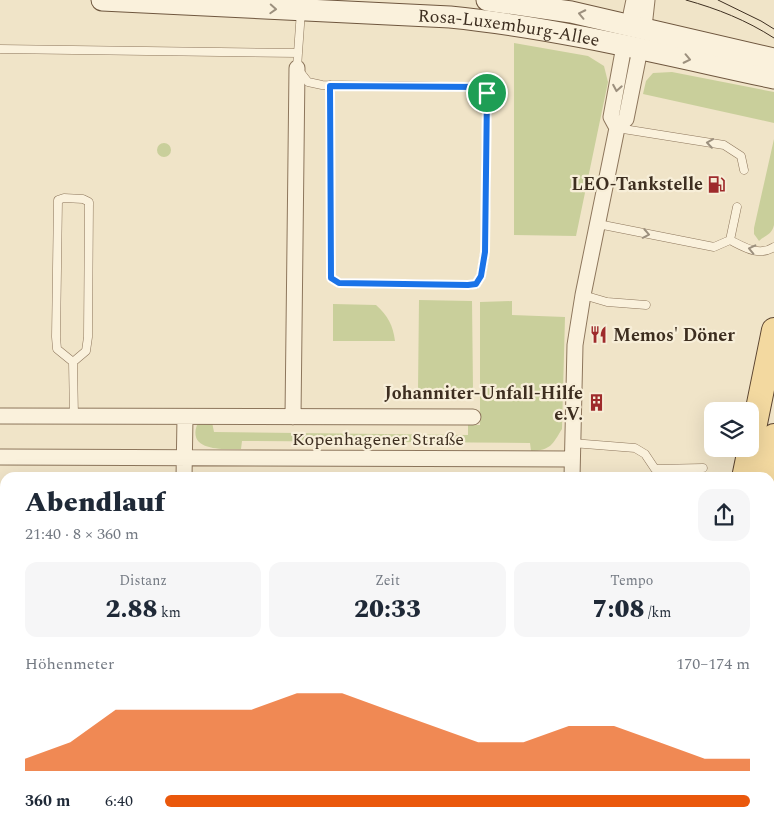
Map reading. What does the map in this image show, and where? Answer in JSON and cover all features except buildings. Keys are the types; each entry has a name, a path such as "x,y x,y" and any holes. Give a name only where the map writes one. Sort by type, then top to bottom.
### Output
{"main road":[{"path":"759,404 774,330"},
{"path":"767,472 774,436"},
{"path":"745,472 748,457"}],"street":[{"name":"Rosa-Luxemburg-Allee","path":"102,0 211,3 301,11 450,17 503,22 774,78"},
{"name":"Rosa-Luxemburg-Allee","path":"487,0 572,12 774,59"},
{"path":"634,0 636,26"},
{"path":"572,472 575,345 583,295 617,128 626,119 632,48 636,26 647,0"},
{"name":"Kopenhagener Straße","path":"293,418 297,61"},
{"name":"Kopenhagener Straße","path":"0,416 473,418"},
{"path":"184,472 185,417"},
{"name":"Kopenhagener Straße","path":"0,457 572,459"}],"lane":[{"path":"301,11 297,61 308,82 330,86 480,87 487,93 485,252 481,276 476,284 339,283 331,278 330,86"},
{"path":"0,49 297,61"},
{"path":"617,128 724,145 741,156 744,170"},
{"path":"73,362 86,351 88,337 89,202 83,199 64,198 58,200 56,338 57,349 73,362 74,417"},
{"path":"730,240 736,207"},
{"path":"598,224 714,247 730,240"},
{"path":"730,240 749,250 761,251 774,247"},
{"path":"583,295 608,302 646,305"},
{"path":"572,443 635,448 645,454 655,469 703,468"}],"green space":[{"path":"514,43 588,56 604,66 608,82 576,236 514,235"},
{"path":"672,72 774,92 774,123 643,94 646,81 653,73"},
{"path":"774,139 774,225 770,233 759,241 754,234 754,228"},
{"path":"161,143 167,143 171,150 167,157 161,157 157,153 157,147"},
{"path":"419,300 472,301 473,390 418,390"},
{"path":"512,301 512,315 565,317 562,429 553,443 547,448 531,451 530,443 242,441 241,449 218,449 203,444 195,434 197,425 202,422 212,422 214,432 468,435 468,425 480,425 480,302"},
{"path":"333,304 376,305 389,321 395,341 333,341"}],"tram line":[{"path":"686,0 731,16 774,38"},
{"path":"718,0 774,29"}],"place":[{"name":"LEO-Tankstelle","path":"717,184"},
{"name":"Memos' Döner","path":"599,335"},
{"name":"Johanniter-Unfall-Hilfe e.V.","path":"597,403"}],"route":[{"path":"330,86 480,87 487,93 485,252 481,276 476,284 334,282 331,278 330,270 330,86"}]}
